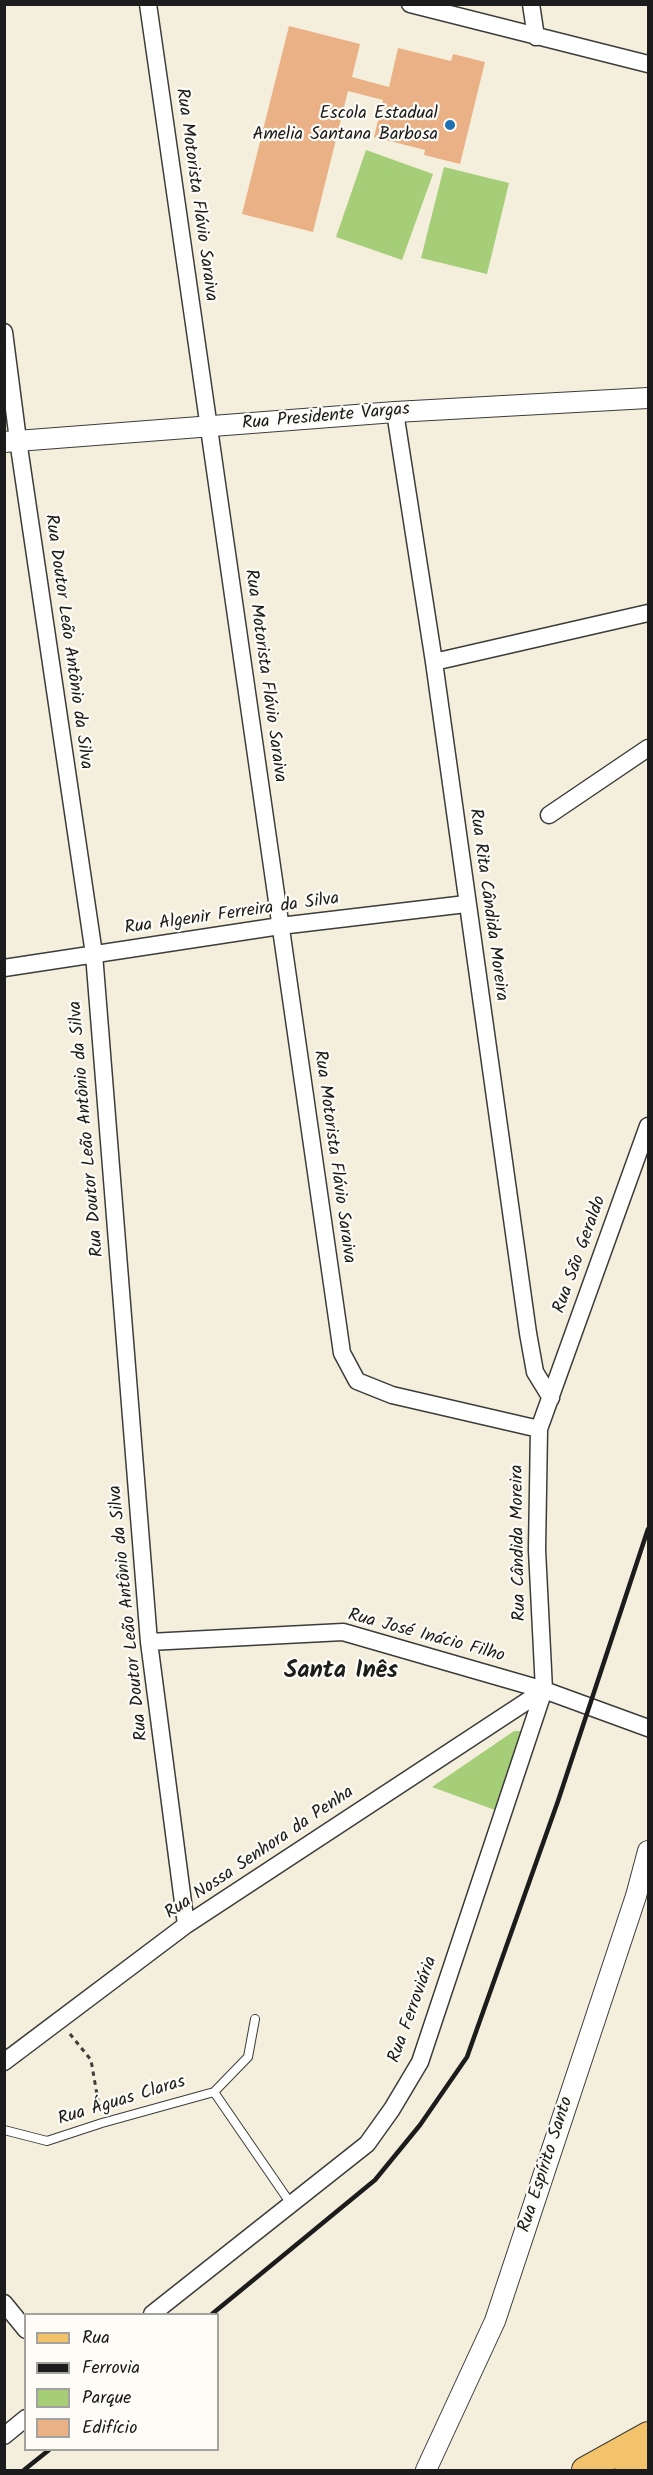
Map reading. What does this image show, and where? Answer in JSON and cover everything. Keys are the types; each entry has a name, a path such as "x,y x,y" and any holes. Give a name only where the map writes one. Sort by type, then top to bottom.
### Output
{"main road":[{"path":"585,2470 648,2435"},
{"path":"628,2470 648,2460"}],"street":[{"name":"Rua Motorista Flávio Saraiva","path":"148,4 342,1353 357,1381 392,1395 539,1429"},
{"path":"410,4 648,64"},
{"path":"531,4 536,37"},
{"name":"Rua Doutor Leão Antônio da Silva","path":"4,332 11,441 94,954 149,1642 186,1925"},
{"name":"Rua Presidente Vargas","path":"11,441 210,428 395,412 648,398"},
{"name":"Rua Rita Cândida Moreira","path":"395,412 434,662 466,904 534,1372 551,1398"},
{"path":"434,662 648,613"},
{"path":"549,815 648,748"},
{"name":"Rua Algenir Ferreira da Silva","path":"4,968 280,926 466,904"},
{"name":"Rua São Geraldo","path":"551,1398 648,1126"},
{"name":"Rua Cândida Moreira","path":"544,1690 537,1550 539,1429 551,1398"},
{"name":"Rua José Inácio Filho","path":"149,1642 343,1632 544,1690 648,1728"},
{"name":"Rua Nossa Senhora da Penha","path":"4,2062 186,1925 544,1690"},
{"name":"Rua Ferroviária","path":"154,2313 366,2144 392,2109 420,2062 544,1690"},
{"name":"Rua Espírito Santo","path":"426,2470 495,2321 642,1897 648,1851"},
{"path":"4,2303 24,2328"},
{"path":"4,2436 24,2420"}],"lane":[{"name":"Rua Águas Claras","path":"4,2130 47,2141 214,2092 248,2057 255,2019"},
{"name":"Rua Águas Claras","path":"214,2092 291,2204"}],"path":[{"path":"59,2019 91,2060 102,2123"}],"green space":[{"path":"366,150 433,174 402,260 336,237"},
{"path":"444,167 509,183 487,274 421,258"},
{"path":"514,1731 521,1731 495,1810 432,1787"}],"building":[{"name":"Escola Estadual Amelia Santana Barbosa","path":"289,26 360,44 352,77 389,87 398,48 451,61 453,54 485,62 460,164 424,155 425,150 374,137 383,100 348,91 313,232 242,214"}],"railway":[{"path":"213,2313 375,2180 420,2125 467,2057 558,1801 648,1529"},
{"path":"24,2470 48,2451"}],"place":[{"name":"Escola Estadual Amelia Santana Barbosa","path":"450,125"}],"district":[{"name":"Santa Inês","path":"341,1673"}]}
